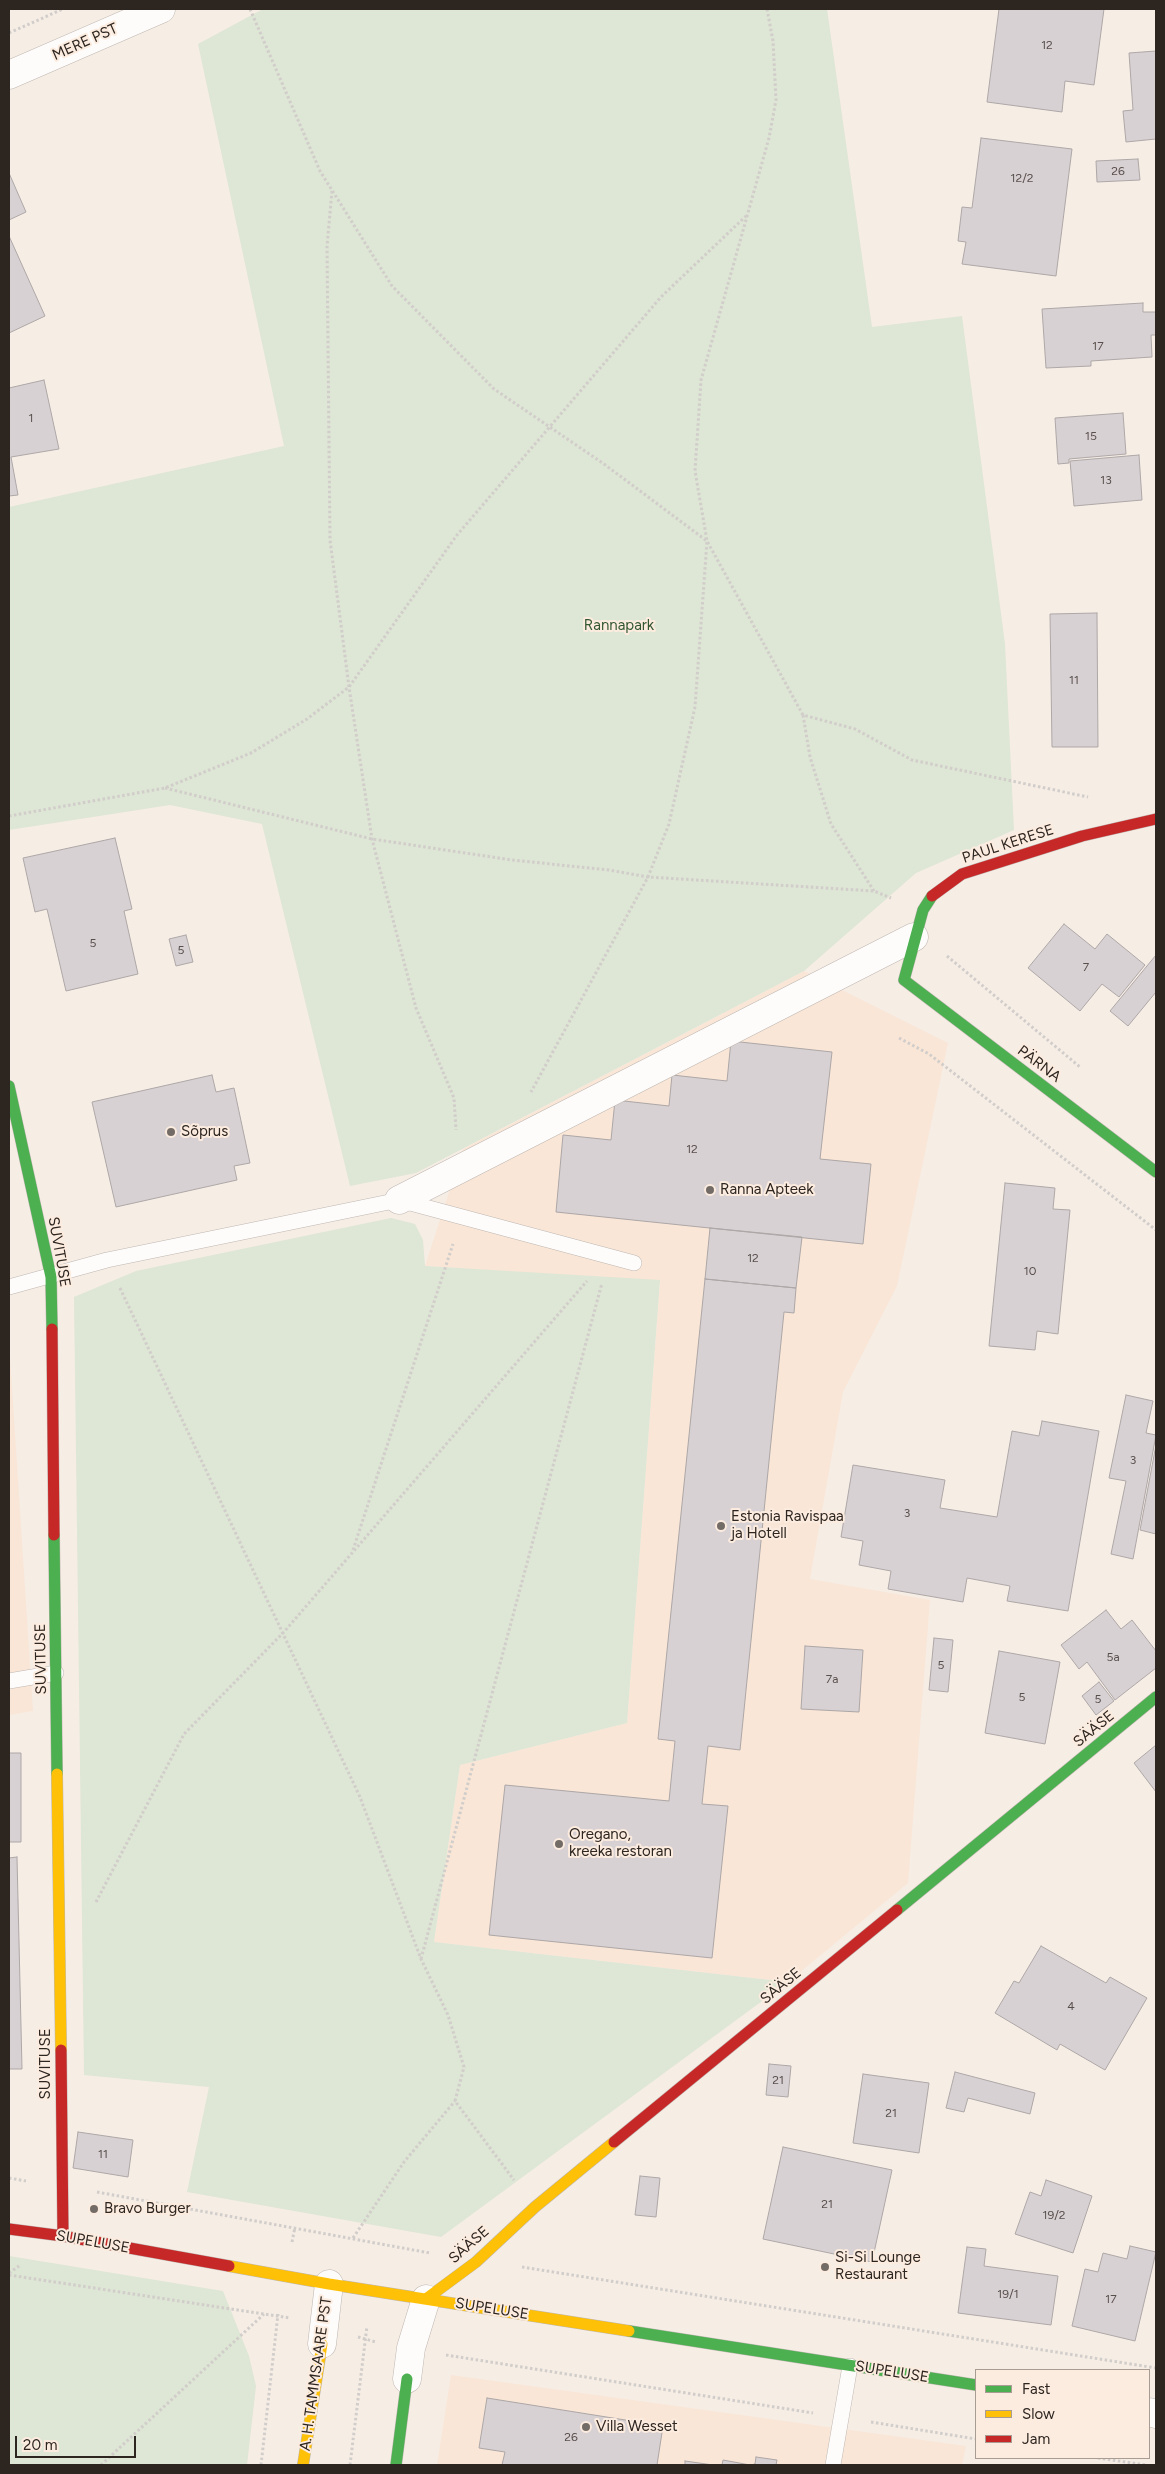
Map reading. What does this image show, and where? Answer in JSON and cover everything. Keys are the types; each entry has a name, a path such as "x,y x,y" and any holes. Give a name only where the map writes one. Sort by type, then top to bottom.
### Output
{"street":[{"name":"MERE PST","path":"9,75 161,9"},
{"name":"PAUL KERESE","path":"904,980 914,937 923,910 934,894 962,874 987,864 1082,836 1156,819"},
{"path":"399,1200 914,937"},
{"name":"PÄRNA","path":"904,980 1156,1172"},
{"name":"SUVITUSE","path":"9,1086 51,1277 63,2236"},
{"name":"SÄÄSE","path":"426,2299 476,2262 535,2207 1156,1697"},
{"name":"SUPELUSE","path":"9,2229 63,2236 329,2284 975,2385"},
{"name":"A. H. TAMMSAARE PST","path":"303,2465 322,2344 329,2284"},
{"path":"396,2465 411,2348 426,2299"}],"lane":[{"path":"9,1158 24,1156"},
{"path":"9,1287 51,1277 106,1260 399,1200 462,1219 634,1263"},
{"path":"9,1681 56,1673"},
{"path":"833,2465 850,2366"}],"path":[{"path":"9,33 63,9"},
{"path":"250,9 320,171 392,286 494,389 604,464 707,541 803,715 810,757 831,824 874,891"},
{"path":"528,1097 648,877 669,824 695,707 707,541 695,471 701,380 769,138 776,100 774,40 766,9"},
{"path":"332,190 327,246 330,540 349,687 372,839 416,1008 454,1098 458,1170"},
{"path":"9,816 165,788 251,753 307,719 349,687 457,536 661,297 746,216"},
{"path":"803,715 855,729 912,760 1098,799"},
{"path":"165,788 372,839 648,877 874,891 923,910 948,960 1087,1072"},
{"path":"899,1038 929,1054 1156,1230"},
{"path":"353,1550 462,1219"},
{"path":"92,1908 184,1734 283,1633 609,1256"},
{"path":"421,1959 609,1256"},
{"path":"106,1260 360,1797 421,1959 448,2015 464,2067 455,2101 404,2162 353,2238"},
{"path":"455,2101 535,2207"},
{"path":"9,2178 353,2238 476,2262 532,2268 1156,2368"},
{"path":"9,2275 278,2316 261,2465"},
{"path":"350,2465 372,2290"},
{"path":"101,2465 264,2314"},
{"path":"486,2362 975,2439"},
{"path":"1105,2459 1146,2465"}],"shaded area":[{"path":"804,971 948,1043 897,1286 843,1392 810,1579 930,1600 908,1883 788,1982 434,1942 460,1765 627,1723 660,1281 425,1266 463,1149"},
{"path":"9,1341 33,1711 9,1715"},
{"path":"451,2375 966,2446 962,2465 437,2465"}],"green space":[{"name":"Rannapark","path":"263,9 827,9 872,327 962,316 1005,644 1014,830 916,873 804,971 416,1173 350,1186 262,824 170,805 9,830 9,507 284,446 198,44"},
{"path":"391,1218 415,1224 423,1240 425,1266 660,1280 627,1723 460,1765 434,1942 788,1982 441,2237 187,2192 209,2087 84,2075 74,1297 136,1271"},
{"path":"9,2256 223,2291 249,2356 256,2386 247,2465 9,2465"}],"building":[{"path":"999,9 1104,9 1094,85 1065,81 1062,112 987,102"},
{"path":"1156,51 1156,139 1126,142 1123,111 1133,110 1129,53"},
{"path":"981,138 1072,149 1056,276 962,264 966,242 958,241 962,207 972,208"},
{"path":"1138,159 1140,180 1097,182 1096,161"},
{"path":"9,173 26,212 9,220"},
{"path":"9,236 45,316 9,333"},
{"path":"1143,303 1143,312 1156,312 1156,335 1151,335 1152,357 1091,361 1091,366 1046,368 1042,309"},
{"path":"44,380 59,449 11,457 18,495 9,496 9,388"},
{"path":"1123,413 1126,454 1069,459 1069,463 1058,464 1055,418"},
{"path":"1139,455 1142,500 1074,506 1070,461"},
{"path":"1097,613 1098,747 1052,747 1050,614"},
{"path":"115,838 132,909 124,911 138,974 66,991 47,909 35,912 23,858"},
{"path":"1064,924 1095,949 1107,934 1145,965 1119,997 1102,984 1080,1011 1028,968"},
{"path":"186,935 193,962 176,966 169,939"},
{"path":"1156,955 1156,992 1128,1026 1110,1011"},
{"path":"731,1041 832,1052 820,1159 871,1164 863,1244 556,1212 563,1135 611,1140 615,1100 669,1106 672,1075 727,1081"},
{"name":"Sõprus","path":"212,1075 216,1092 234,1088 250,1163 234,1166 237,1180 116,1207 92,1102"},
{"path":"1005,1183 1055,1188 1053,1209 1070,1210 1058,1334 1037,1331 1035,1350 989,1346"},
{"path":"710,1228 802,1237 796,1288 705,1279"},
{"name":"Estonia Ravispaa ja Hotell","path":"705,1279 796,1288 794,1313 784,1312 740,1750 708,1746 702,1804 728,1806 712,1958 489,1935 505,1785 669,1801 675,1741 658,1739"},
{"path":"1126,1395 1153,1401 1146,1433 1156,1435 1133,1559 1111,1554 1126,1481 1109,1478"},
{"path":"1042,1421 1099,1431 1068,1611 1007,1601 1010,1586 967,1578 963,1602 888,1589 891,1571 859,1565 863,1541 841,1537 853,1465 945,1480 940,1508 997,1517 1012,1431 1039,1436"},
{"path":"1156,1445 1156,1534 1140,1530"},
{"path":"1106,1610 1121,1629 1132,1620 1156,1651 1156,1668 1115,1700 1087,1662 1079,1669 1061,1645"},
{"path":"934,1638 953,1640 948,1692 929,1690"},
{"path":"805,1646 863,1650 859,1712 801,1709"},
{"path":"999,1651 1060,1662 1045,1744 985,1733"},
{"path":"1099,1682 1114,1701 1096,1715 1082,1696"},
{"path":"1156,1745 1156,1792 1134,1763"},
{"path":"9,1753 21,1753 21,1842 9,1842"},
{"path":"17,1857 22,2069 9,2069 9,1858"},
{"path":"1041,1946 1106,1983 1110,1977 1147,1998 1105,2070 1060,2044 1057,2050 995,2013 1014,1981 1019,1983"},
{"path":"769,2064 791,2066 788,2097 766,2095"},
{"path":"955,2072 1035,2093 1030,2114 968,2098 964,2112 946,2108"},
{"path":"863,2074 929,2083 919,2153 853,2143"},
{"path":"78,2132 133,2140 128,2177 73,2168"},
{"path":"783,2147 892,2170 872,2262 763,2239"},
{"path":"640,2176 660,2178 656,2217 635,2215"},
{"path":"1046,2180 1092,2196 1073,2253 1015,2234 1030,2192 1041,2196"},
{"path":"1130,2246 1156,2252 1135,2341 1072,2326 1085,2269 1098,2272 1103,2253 1127,2259"},
{"path":"967,2247 986,2249 984,2266 1058,2276 1051,2325 958,2313"},
{"path":"487,2398 663,2426 657,2465 502,2465 505,2452 479,2448"},
{"path":"756,2457 777,2460 776,2465 750,2465 755,2464"},
{"path":"723,2460 750,2465 722,2465"},
{"path":"685,2461 713,2465 685,2465"}],"traffic: fast":[{"path":"932,896 923,910 904,980 1156,1172"},
{"path":"9,1086 51,1277 52,1329"},
{"path":"54,1535 57,1774"},
{"path":"897,1910 1156,1697"},
{"path":"629,2331 975,2385"},
{"path":"396,2465 407,2379"}],"traffic: slow":[{"path":"57,1774 61,2050"},
{"path":"426,2299 476,2262 535,2207 614,2142"},
{"path":"229,2266 329,2284 629,2331"},
{"path":"303,2465 322,2344"}],"traffic: jam":[{"path":"932,896 962,874 1082,836 1156,819"},
{"path":"52,1329 54,1535"},
{"path":"614,2142 897,1910"},
{"path":"61,2050 63,2236"},
{"path":"9,2229 63,2236 229,2266"}],"place":[{"name":"Sõprus","path":"171,1132"},
{"name":"Ranna Apteek","path":"710,1190"},
{"name":"Estonia Ravispaa ja Hotell","path":"721,1526"},
{"name":"Oregano, kreeka restoran","path":"559,1844"},
{"name":"Bravo Burger","path":"94,2209"},
{"name":"Si-Si Lounge Restaurant","path":"825,2267"},
{"name":"Villa Wesset","path":"586,2427"}]}
